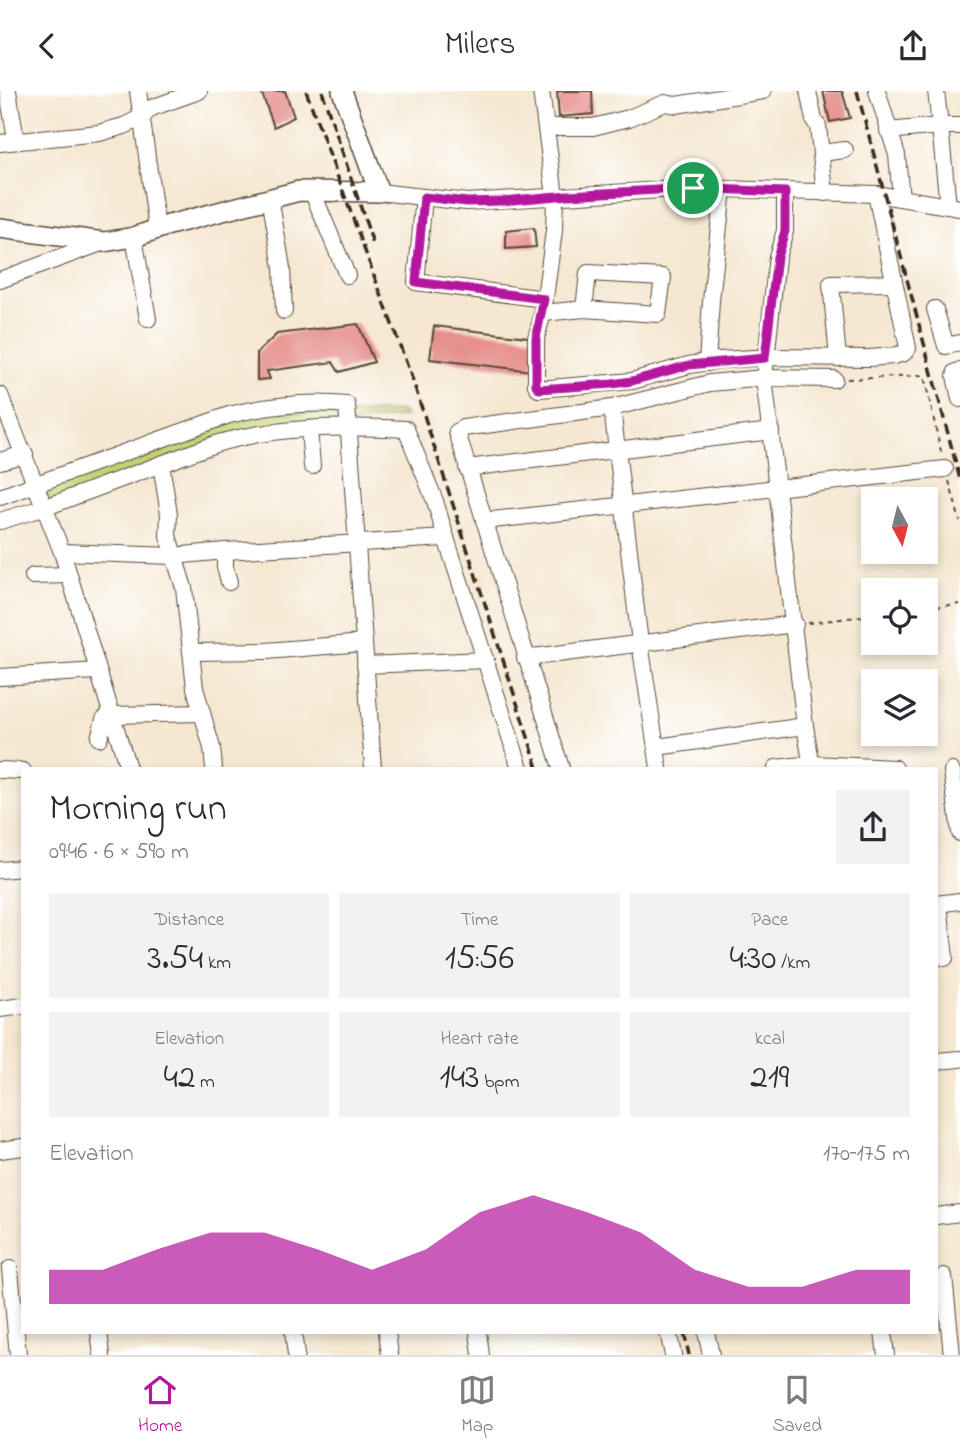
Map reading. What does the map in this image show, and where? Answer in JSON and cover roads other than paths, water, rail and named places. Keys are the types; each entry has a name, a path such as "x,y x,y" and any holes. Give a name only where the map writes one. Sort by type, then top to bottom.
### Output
{"main road":[{"path":"0,228 104,242 134,237 299,191 379,192 342,91"}],"street":[{"path":"8,91 8,142 99,133 124,126 142,117 151,108 199,91"},
{"path":"138,91 157,229"},
{"path":"541,91 555,196 554,231 536,338 536,385 539,389 632,381 689,365 707,363 765,358 893,356 904,353 908,348 876,194"},
{"path":"546,127 593,127 629,118 664,97 676,105 764,91"},
{"path":"808,91 814,120 818,126 825,193"},
{"path":"877,91 897,155 901,198"},
{"path":"379,192 467,202 639,190 723,189 876,194 954,207 936,91"},
{"path":"888,131 940,126 960,127"},
{"path":"821,153 845,150"},
{"path":"707,363 723,189"},
{"path":"312,191 346,275"},
{"path":"785,192 785,231 777,257 764,378 812,766"},
{"path":"270,197 282,268 284,311"},
{"path":"424,197 416,282 543,306 584,309 658,314 663,277 589,273 584,309"},
{"path":"134,237 148,319"},
{"path":"0,280 104,242"},
{"path":"838,358 831,284 894,283"},
{"path":"935,309 946,346 960,344"},
{"path":"960,371 956,372 955,376 960,399"},
{"path":"561,767 457,432 463,428 612,408 710,383 764,378 834,379"},
{"path":"2,404 25,454 62,552 128,767"},
{"path":"0,497 229,415 254,409 348,405 373,767"},
{"path":"612,408 640,643 659,767"},
{"path":"309,429 312,467"},
{"path":"0,521 241,437 309,429 406,429 435,501 520,767"},
{"path":"467,468 771,431"},
{"path":"0,461 25,454"},
{"path":"161,464 169,514 168,536 184,588 195,688 212,748 214,767"},
{"path":"484,521 945,469"},
{"path":"62,552 173,556 446,538"},
{"path":"225,551 229,582"},
{"path":"33,576 69,575"},
{"path":"525,657 795,624"},
{"path":"193,652 266,652 363,643"},
{"path":"365,665 486,660"},
{"path":"0,677 98,671"},
{"path":"99,738 104,719 112,715 202,713"},
{"path":"657,747 805,726"},
{"path":"794,767 849,767"},
{"path":"0,770 21,771"},
{"path":"949,771 960,832"},
{"path":"0,870 21,868"},
{"path":"945,958 938,904 960,901"},
{"path":"0,1009 21,1006"},
{"path":"938,1061 960,1059"},
{"path":"0,1150 21,1147"},
{"path":"938,1216 960,1213"},
{"path":"11,1269 18,1355"},
{"path":"947,1276 952,1355"},
{"path":"99,1334 102,1355"},
{"path":"293,1334 296,1355"},
{"path":"387,1334 390,1355"},
{"path":"478,1334 481,1355"},
{"path":"668,1334 673,1355"},
{"path":"706,1334 711,1355"},
{"path":"883,1334 886,1355"}],"railway":[{"path":"306,91 413,381 538,767"},
{"path":"322,91 374,247"},
{"path":"857,91 960,479"},
{"path":"684,1334 689,1355"}]}
